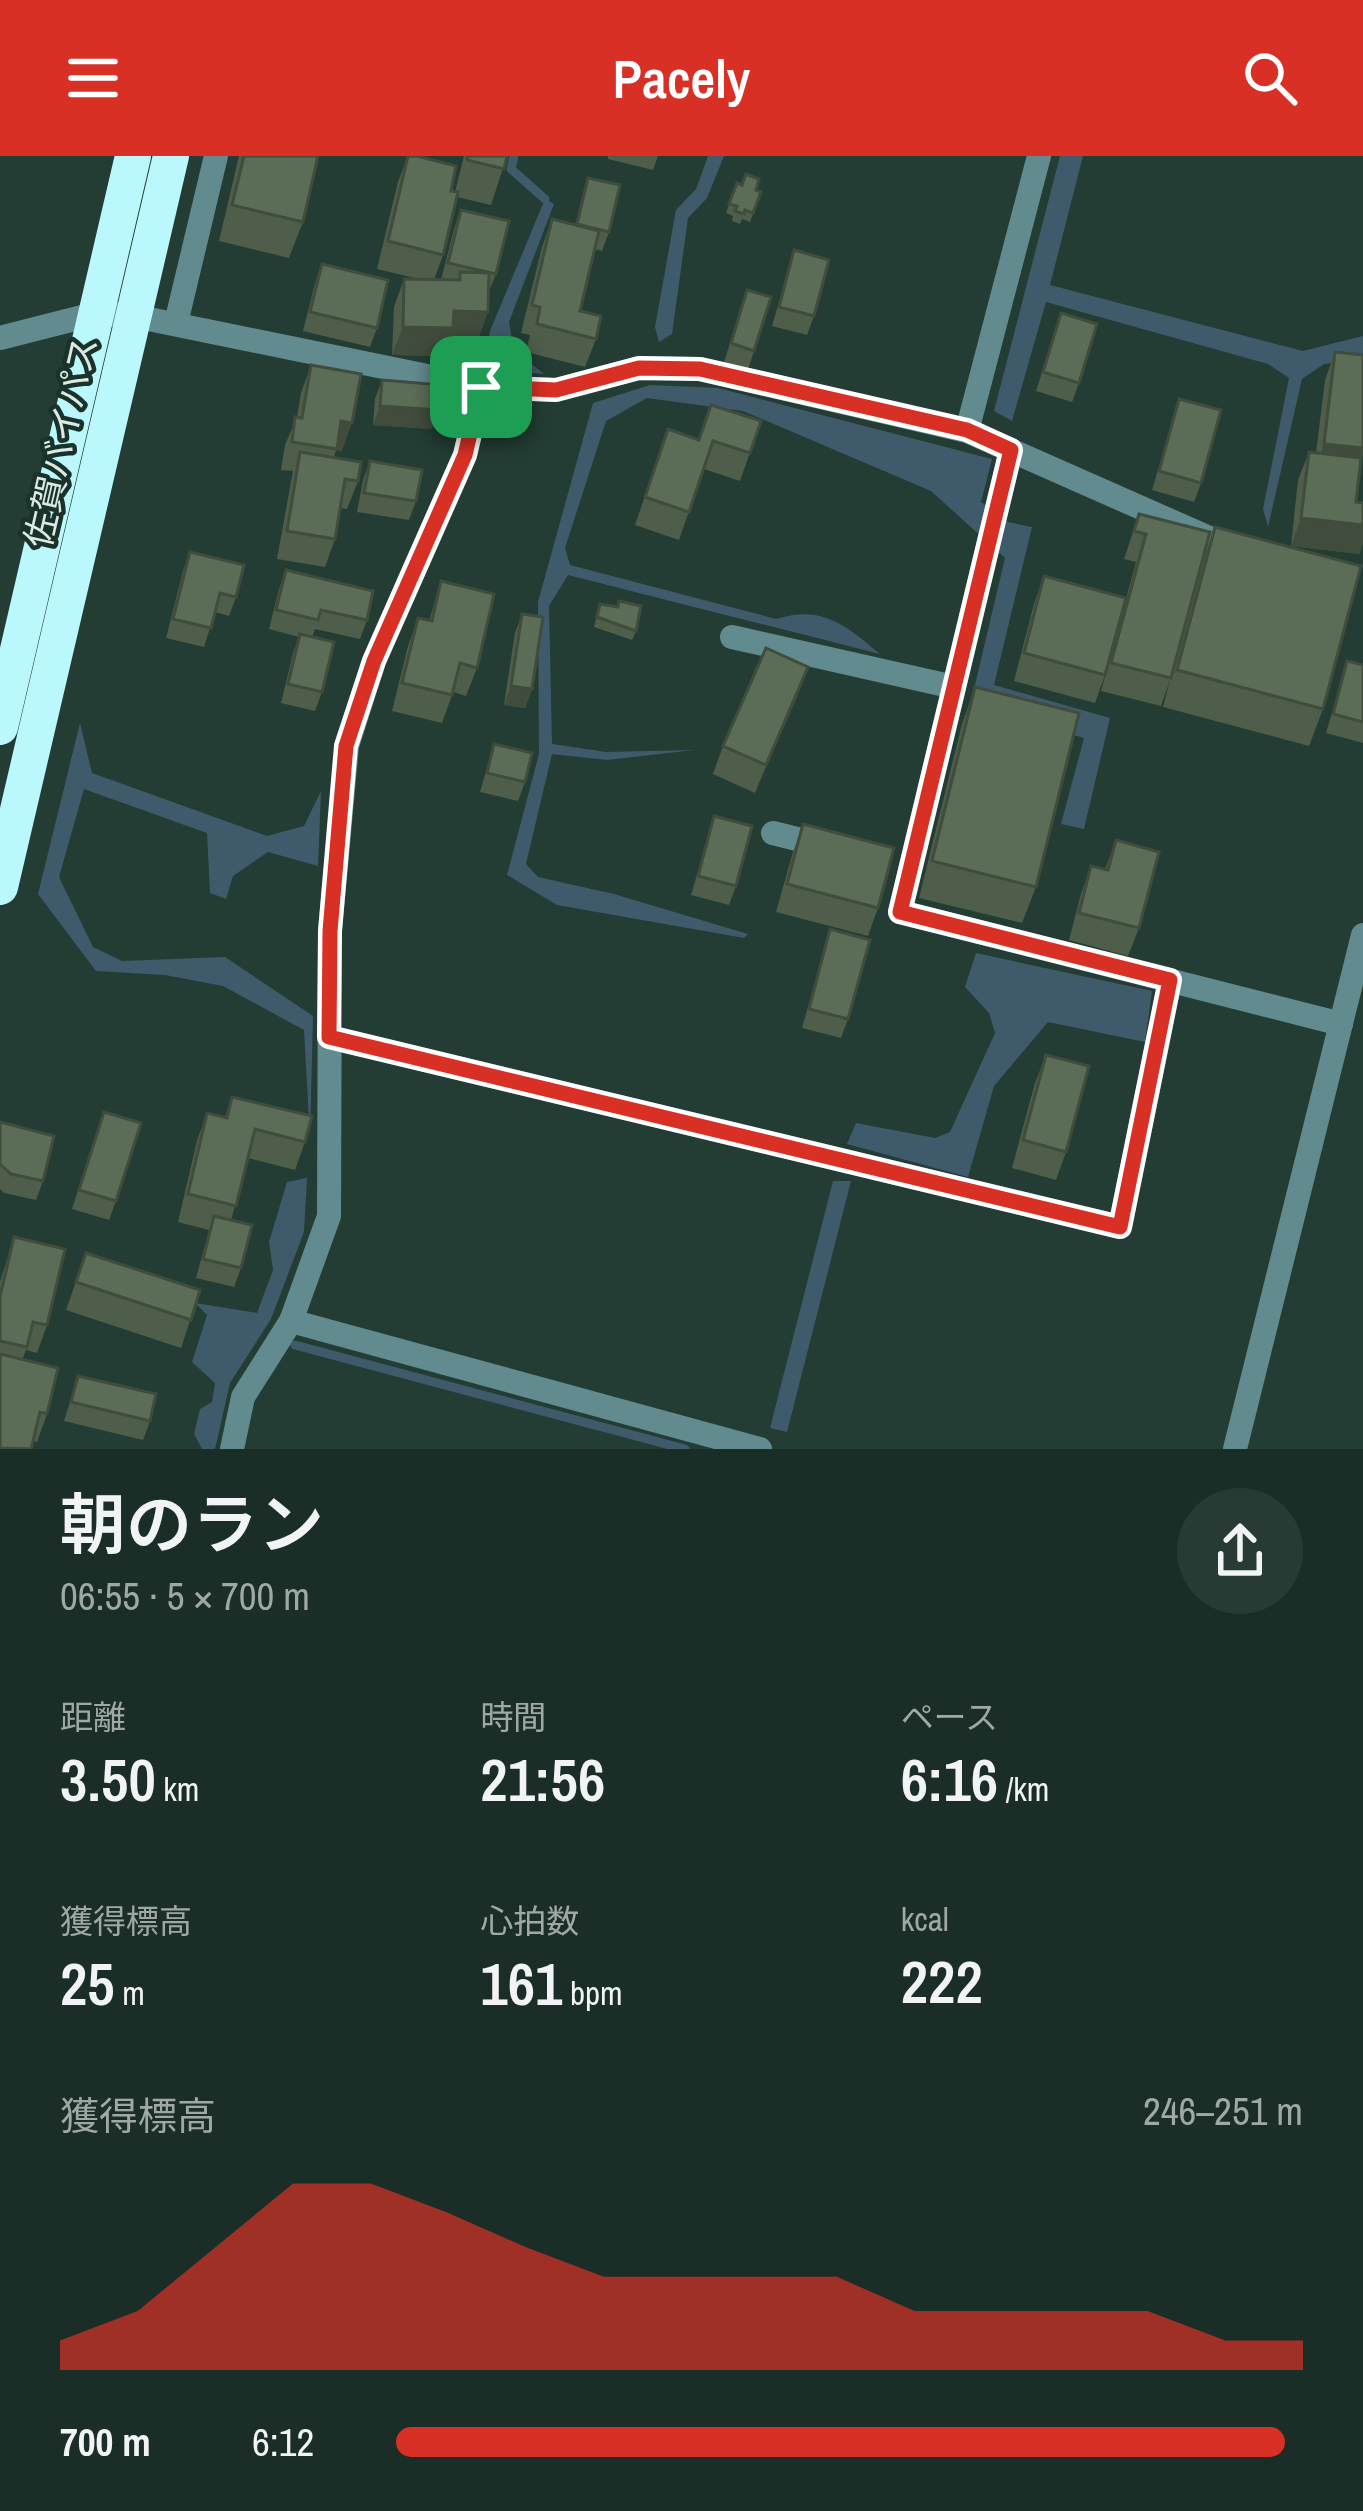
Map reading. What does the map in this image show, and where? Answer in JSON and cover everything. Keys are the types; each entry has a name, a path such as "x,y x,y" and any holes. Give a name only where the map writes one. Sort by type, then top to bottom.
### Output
{"highway":[{"name":"佐賀バイパス","path":"0,886 116,315 133,156"},
{"name":"佐賀バイパス","path":"0,727 116,315 171,156"}],"street":[{"path":"176,322 216,156"},
{"path":"967,430 1039,156"},
{"path":"0,338 116,315 176,322 481,387 556,390 639,368 700,369 967,430 1249,555 1272,559"},
{"path":"232,1449 243,1397 291,1321 329,1216 330,931 346,746 374,661 465,455 481,387"},
{"path":"1011,450 954,687 888,861 900,912 1341,1024"},
{"path":"732,637 954,687"},
{"path":"773,833 888,861"},
{"path":"1235,1449 1363,935"},
{"path":"329,1037 1120,1227 1170,980"},
{"path":"291,1321 760,1449"}],"water":[{"path":"708,156 724,156 707,198 688,218 672,334 659,342 655,327 676,210 696,189"},
{"path":"1060,156 1083,156 1050,285 1303,351 1363,336 1363,360 1324,364 1302,379 1268,527 1263,509 1289,378 1268,364 1046,302 1012,421 994,411"},
{"path":"545,199 554,204 509,322 514,350 544,374 483,369 490,331"},
{"path":"650,385 718,388 992,459 981,502 1008,522 1032,527 994,685 1110,718 1084,829 1061,824 1084,738 970,706 1005,558 931,491 743,411 647,398 606,421 565,548 570,565 776,619 820,616 845,627 880,654 568,575 549,606 552,744 606,752 694,750 607,760 552,754 526,864 538,877 748,934 744,938 557,905 507,875 539,754 538,602 593,403"},
{"path":"80,723 92,773 267,836 304,826 321,791 318,866 268,852 233,876 226,899 210,893 207,833 84,789 59,877 93,947 122,961 225,957 313,1016 310,1138 304,1030 223,986 165,975 96,971 38,894"},
{"path":"976,953 1152,991 1145,1042 1048,1022 994,1086 968,1177 847,1144 856,1123 935,1138 950,1132 995,1033 989,1013 965,987"},
{"path":"307,1178 304,1232 271,1319 230,1383 215,1449 202,1449 194,1434 200,1409 212,1402 215,1383 192,1362 207,1315 195,1303 257,1313 273,1270 269,1242 287,1182"},
{"path":"833,1181 851,1181 787,1432 770,1428"}],"building":[{"path":"244,156 318,156 303,222 232,205"},
{"path":"408,156 456,166 451,191 458,192 443,255 388,241"},
{"path":"468,156 507,156 504,169 467,160"},
{"path":"746,174 759,179 756,190 761,192 753,213 745,210 744,214 729,204"},
{"path":"588,178 620,185 609,232 577,224"},
{"path":"461,210 509,221 496,274 448,263"},
{"path":"552,219 599,231 580,311 601,316 596,339 537,324 540,307 532,305"},
{"path":"794,250 829,260 814,316 779,307"},
{"path":"322,264 388,280 377,328 310,312"},
{"path":"460,272 489,273 488,312 454,311 453,328 403,327 404,279 460,280"},
{"path":"747,290 771,297 754,351 731,343"},
{"path":"1061,313 1097,324 1079,383 1043,372"},
{"path":"1335,352 1363,355 1363,448 1324,444"},
{"path":"311,365 361,374 352,423 341,421 337,449 292,442 295,417 302,418"},
{"path":"382,380 442,385 439,410 380,406"},
{"path":"1179,399 1221,410 1201,483 1159,471"},
{"path":"711,405 761,421 750,453 713,441 689,512 645,497 668,429 699,440"},
{"path":"300,452 361,462 358,481 345,479 335,539 287,531"},
{"path":"1309,452 1361,458 1356,502 1363,503 1363,525 1301,518"},
{"path":"370,461 422,470 416,501 364,493"},
{"path":"1139,514 1210,532 1171,678 1111,663 1146,534 1134,531"},
{"path":"1215,527 1361,566 1323,709 1177,670"},
{"path":"190,552 244,565 236,597 220,593 211,628 173,619"},
{"path":"286,570 373,591 367,620 321,610 318,620 276,610"},
{"path":"1044,576 1126,598 1105,675 1024,653"},
{"path":"441,581 494,594 477,668 460,663 452,695 402,683 418,618 432,621"},
{"path":"619,601 641,606 636,631 597,617 600,604 618,607"},
{"path":"522,614 543,617 532,689 511,686"},
{"path":"300,634 334,642 322,692 288,684"},
{"path":"766,648 808,667 766,765 723,746"},
{"path":"1347,661 1363,665 1363,722 1333,714"},
{"path":"975,687 1079,713 1036,887 932,861"},
{"path":"494,744 532,753 525,782 487,773"},
{"path":"714,816 752,826 736,886 698,876"},
{"path":"803,824 894,848 878,908 787,884"},
{"path":"1116,840 1159,852 1139,928 1079,913 1091,866 1108,870"},
{"path":"830,929 870,940 848,1019 809,1009"},
{"path":"1046,1055 1089,1066 1066,1152 1023,1140"},
{"path":"232,1097 312,1116 305,1142 255,1129 236,1206 188,1194 207,1113 227,1118"},
{"path":"104,1112 141,1123 116,1201 79,1190"},
{"path":"0,1122 54,1136 43,1181 11,1174 0,1164"},
{"path":"214,1216 252,1225 241,1268 203,1259"},
{"path":"14,1237 65,1249 47,1325 33,1322 27,1347 0,1341 0,1297"},
{"path":"86,1253 200,1290 191,1320 76,1282"},
{"path":"0,1354 58,1368 47,1414 40,1412 31,1449 0,1448"},
{"path":"78,1376 156,1394 150,1421 71,1402"}],"waterway":[{"path":"514,156 511,169 545,199"},
{"path":"295,1345 685,1449"}],"route":[{"path":"639,368 700,369 967,430 1011,450 900,912 1170,980 1120,1227 329,1037 330,931 346,746 374,661 465,455 481,387 556,390 639,368"}]}
